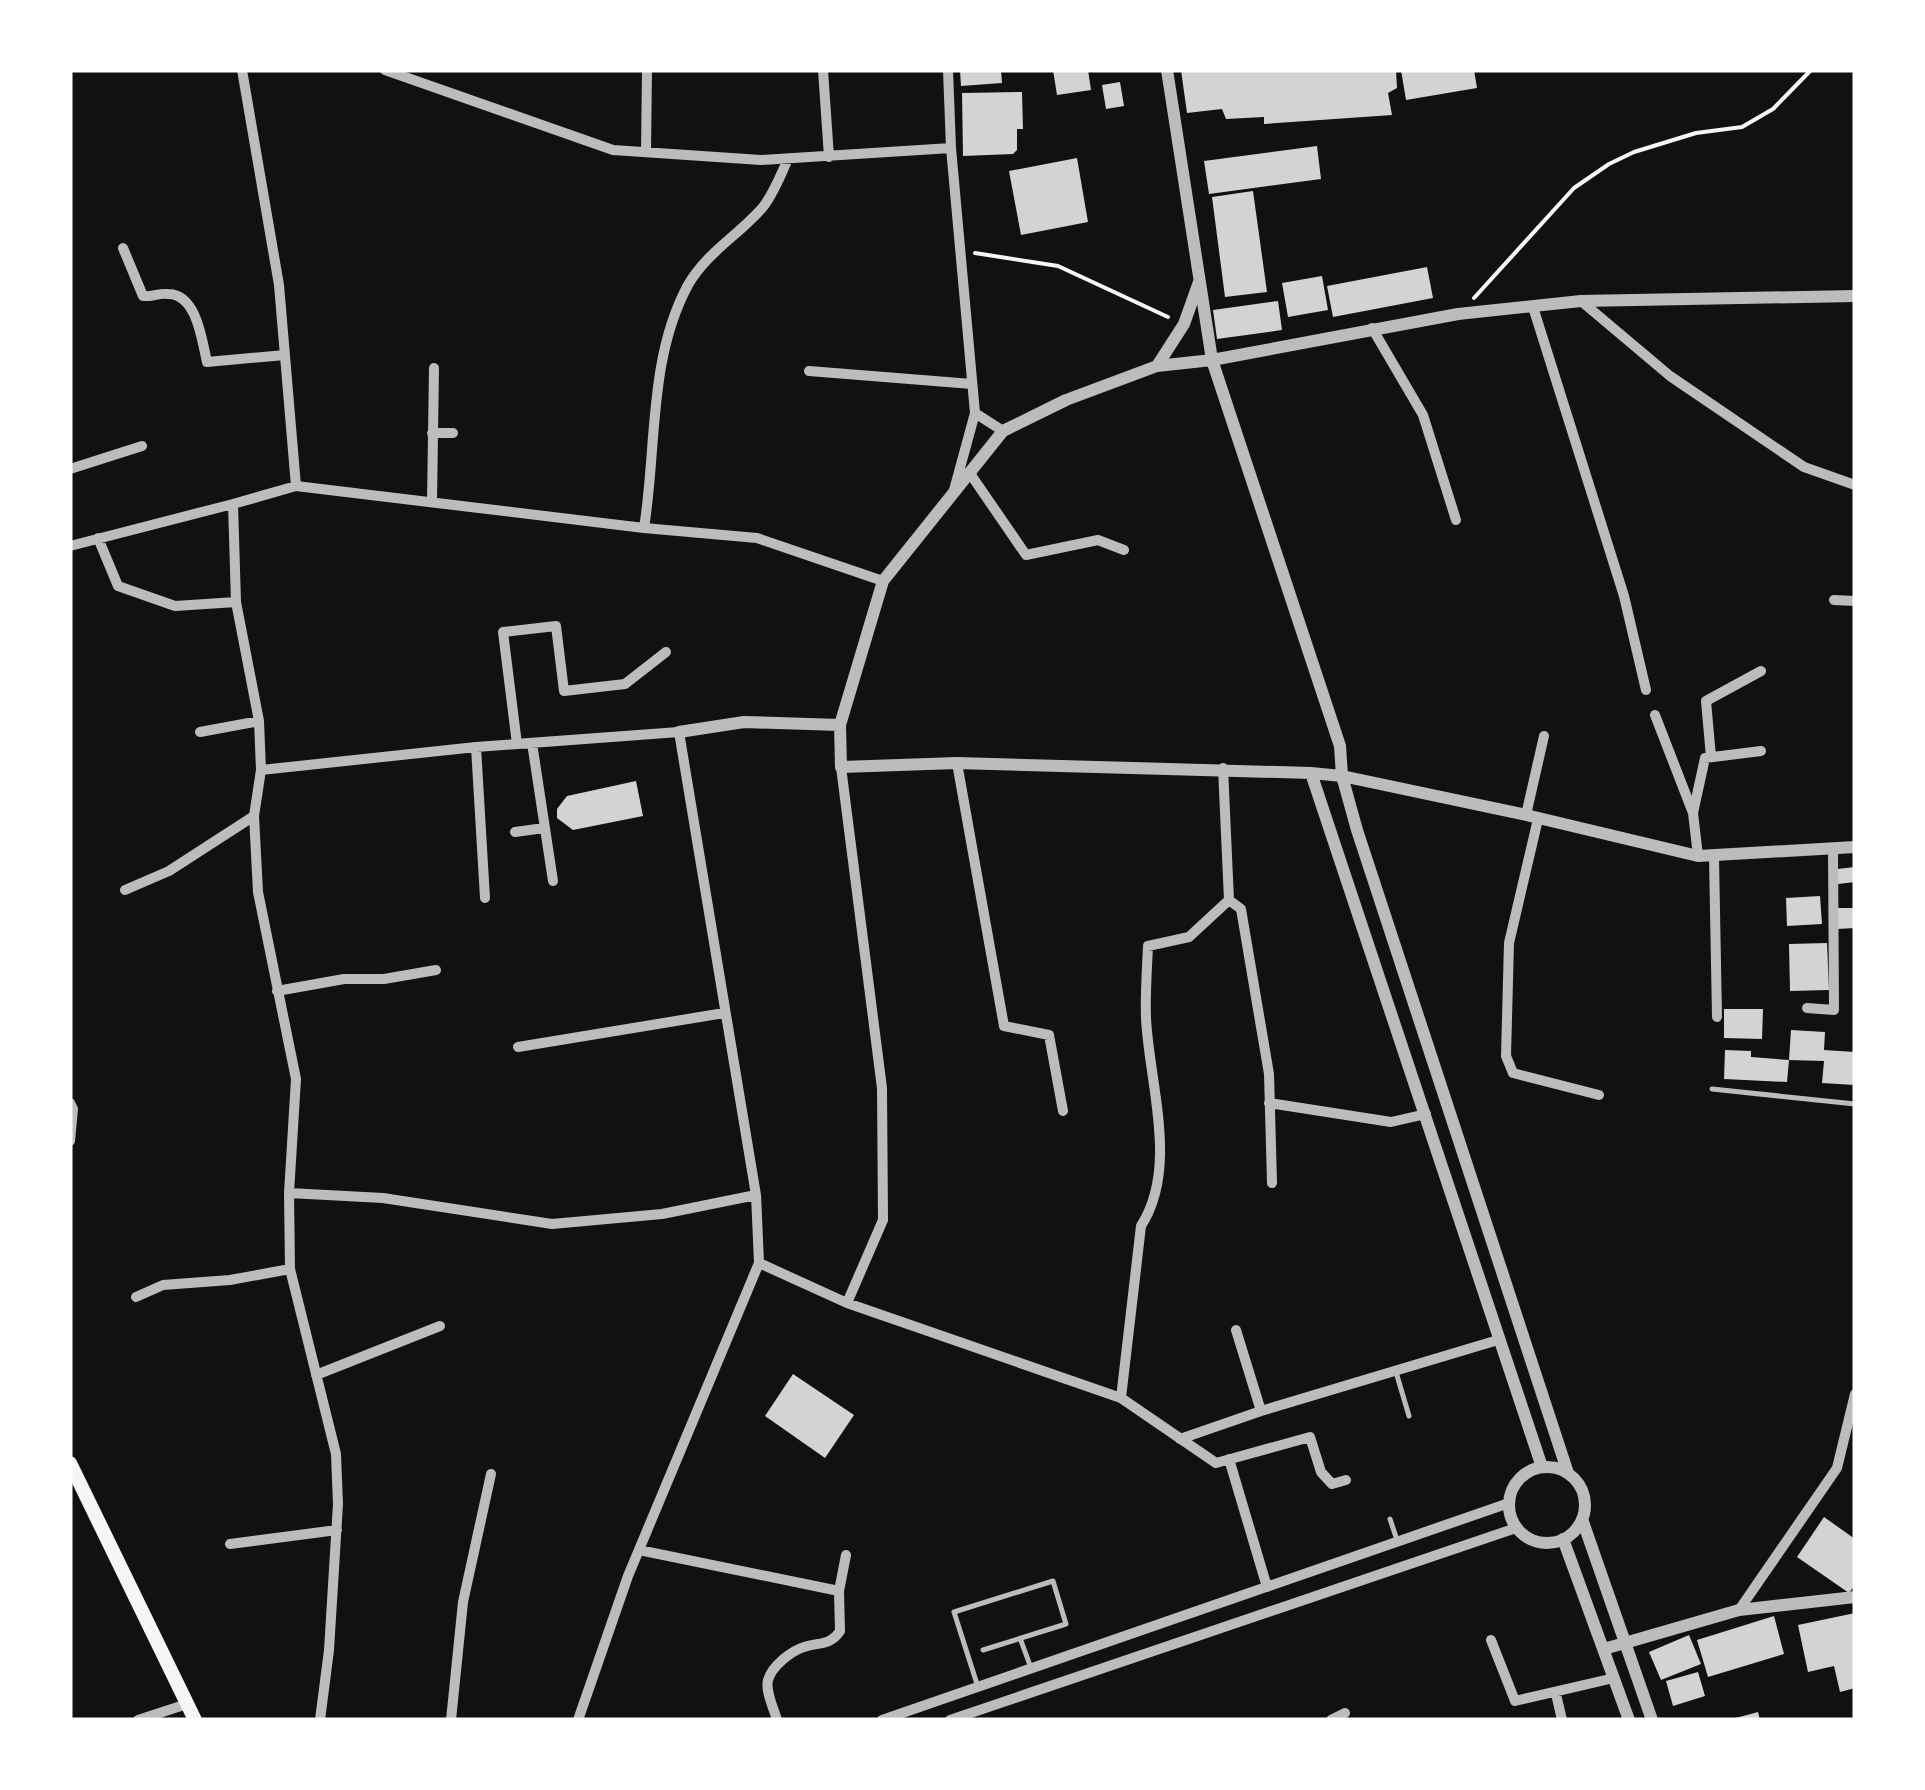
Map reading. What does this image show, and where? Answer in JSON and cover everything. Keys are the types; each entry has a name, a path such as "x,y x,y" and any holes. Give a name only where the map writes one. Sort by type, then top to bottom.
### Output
{"main road":[{"path":"70,1464 194,1720"}],"street":[{"path":"242,70 279,285 296,486"},
{"path":"385,70 613,150 788,159 951,148"},
{"path":"422,84 428,70"},
{"path":"646,152 647,70"},
{"path":"823,70 829,158"},
{"path":"948,70 951,148 975,413 954,490"},
{"path":"1167,70 1212,360 1340,746 1342,776 1568,1473 1583,1493 1582,1519 1652,1720"},
{"path":"644,528 654,408 673,318 690,283 714,249 743,228 766,204 788,159"},
{"path":"123,248 143,296 171,293 187,304 198,323 207,362 286,355"},
{"path":"1157,366 1184,324 1200,280"},
{"path":"847,1303 883,1220 882,1106 840,767 840,725 883,580 1003,431 1066,400 1157,366 1212,360 1458,314 1581,301 1855,296"},
{"path":"1581,301 1670,376 1789,456 1804,466 1855,484"},
{"path":"1533,306 1624,596 1646,690"},
{"path":"1372,328 1422,415 1456,520"},
{"path":"432,502 434,368"},
{"path":"810,371 972,384"},
{"path":"975,413 1003,431"},
{"path":"432,433 453,433"},
{"path":"70,469 142,446"},
{"path":"969,472 1026,555 1098,540 1124,550"},
{"path":"70,546 296,486 757,538 883,580"},
{"path":"234,504 236,602 259,721 260,770 254,816 258,892 296,1079 290,1269 336,1454 337,1530 330,1650 320,1720"},
{"path":"98,538 118,586 175,606 236,602"},
{"path":"1834,600 1855,601"},
{"path":"517,744 503,632 556,626 564,691 626,684 666,652"},
{"path":"1711,757 1706,701 1761,672"},
{"path":"1655,715 1693,813 1698,856"},
{"path":"200,732 259,721"},
{"path":"260,770 476,747 679,732 744,722 840,725"},
{"path":"578,1720 639,1550 759,1263 756,1195 679,732"},
{"path":"1544,736 1510,944 1506,1056 1513,1074 1599,1095"},
{"path":"532,743 552,881"},
{"path":"476,747 486,898"},
{"path":"1693,813 1705,758 1761,751"},
{"path":"840,767 957,763 1311,773 1532,816 1698,856 1855,847"},
{"path":"957,763 1004,1026 1048,1035 1063,1111"},
{"path":"1121,1398 1141,1226 1152,1210 1158,1189 1157,1104 1146,1020 1148,946 1189,937 1229,900 1223,768"},
{"path":"1311,773 1542,1467"},
{"path":"125,890 170,870 254,816"},
{"path":"515,832 544,828"},
{"path":"1807,1008 1834,1010 1833,848"},
{"path":"1714,857 1717,1017"},
{"path":"1229,900 1241,908 1269,1074 1272,1183"},
{"path":"277,991 344,979 384,979 436,970"},
{"path":"518,1047 724,1013"},
{"path":"70,1103 74,1109 70,1141"},
{"path":"1270,1103 1391,1122 1426,1114"},
{"path":"290,1193 383,1198 552,1224 662,1214 756,1195"},
{"path":"759,1263 847,1303 1121,1398 1216,1463 1310,1437 1321,1472 1332,1484 1346,1480"},
{"path":"136,1297 163,1284 230,1280 290,1269"},
{"path":"316,1375 440,1326"},
{"path":"1236,1330 1261,1411"},
{"path":"1180,1440 1261,1411 1498,1340"},
{"path":"1739,1610 1837,1468 1855,1394"},
{"path":"1230,1460 1267,1587"},
{"path":"1568,1473 1542,1467 1518,1479 1508,1503 1516,1528 1538,1542 1564,1540 1582,1519"},
{"path":"451,1720 463,1602 491,1474"},
{"path":"882,1720 1508,1503"},
{"path":"950,1720 1516,1528"},
{"path":"230,1544 337,1530"},
{"path":"1564,1540 1629,1720"},
{"path":"639,1550 839,1590"},
{"path":"777,1720 768,1684 770,1676 789,1654 836,1638 840,1632 839,1590 846,1556"},
{"path":"1604,1649 1739,1610 1855,1597"},
{"path":"1492,1640 1515,1701 1614,1678"},
{"path":"1556,1694 1562,1720"},
{"path":"138,1720 187,1704"},
{"path":"1331,1720 1345,1714"}],"lane":[{"path":"1712,1089 1855,1104"},
{"path":"1396,1372 1408,1416"},
{"path":"1390,1519 1398,1543"},
{"path":"978,1687 954,1612 1053,1581 1066,1624 983,1650"},
{"path":"1020,1638 1031,1669"}],"path":[{"path":"1458,314 1574,188 1634,152 1696,133 1742,126 1774,109 1811,70"},
{"path":"960,251 1058,266 1184,324"}],"building":[{"path":"960,70 1001,70 1002,83 961,86"},
{"path":"1053,70 1088,70 1091,90 1057,95"},
{"path":"1181,70 1396,70 1397,88 1388,93 1392,115 1264,124 1264,117 1226,119 1222,109 1187,113"},
{"path":"1401,70 1474,70 1477,88 1406,100"},
{"path":"1120,82 1124,106 1106,109 1102,85"},
{"path":"1022,92 1023,129 1017,129 1017,150 1013,154 963,156 962,93"},
{"path":"1317,146 1321,179 1209,194 1204,161"},
{"path":"1077,158 1088,222 1021,235 1009,171"},
{"path":"1253,191 1267,292 1225,297 1212,197"},
{"path":"1427,267 1433,298 1333,317 1327,286"},
{"path":"1322,276 1328,310 1288,317 1282,283"},
{"path":"1278,301 1282,330 1217,339 1213,310"},
{"path":"636,781 643,816 573,830 557,818 557,809 567,796"},
{"path":"1855,867 1855,882 1838,884 1837,869"},
{"path":"1820,896 1822,924 1787,926 1786,898"},
{"path":"1837,908 1855,908 1855,928 1837,929"},
{"path":"1827,943 1829,990 1790,991 1789,944"},
{"path":"1724,1009 1763,1009 1762,1039 1724,1038"},
{"path":"1791,1030 1825,1032 1824,1050 1855,1052 1855,1085 1822,1083 1824,1061 1789,1060"},
{"path":"1725,1050 1751,1051 1751,1057 1789,1060 1787,1082 1724,1079"},
{"path":"793,1374 854,1415 825,1458 765,1416"},
{"path":"1824,1517 1855,1539 1855,1585 1849,1593 1797,1557"},
{"path":"1855,1613 1855,1688 1840,1692 1834,1666 1808,1672 1798,1625"},
{"path":"1774,1616 1784,1654 1708,1677 1697,1640"},
{"path":"1689,1635 1701,1664 1661,1680 1649,1652"},
{"path":"1698,1672 1705,1696 1673,1706 1666,1681"},
{"path":"1758,1712 1760,1720 1732,1720 1732,1719"}]}
